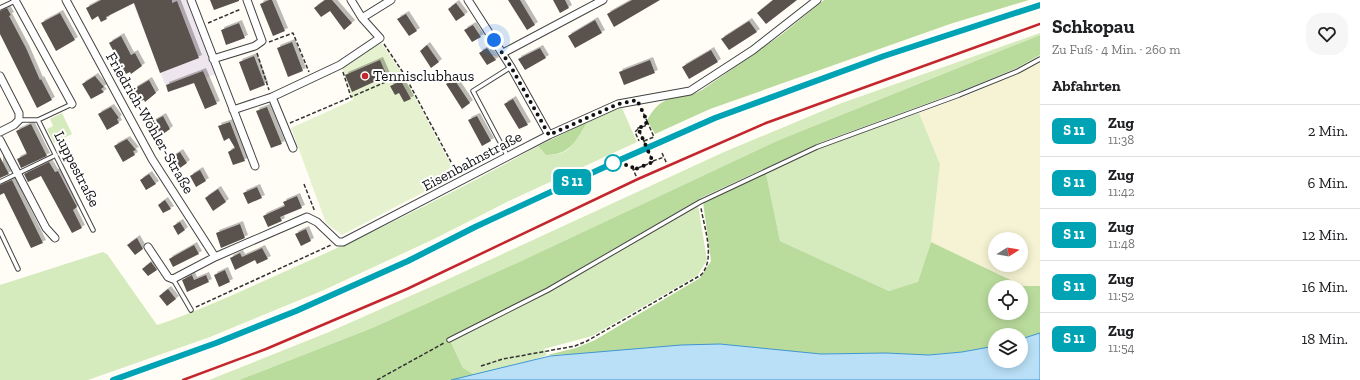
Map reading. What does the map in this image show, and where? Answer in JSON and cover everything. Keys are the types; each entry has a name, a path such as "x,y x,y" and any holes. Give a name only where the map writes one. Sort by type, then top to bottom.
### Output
{"street":[{"path":"15,0 72,104"},
{"name":"Friedrich-Wöhler-Straße","path":"66,0 152,159 215,257"},
{"path":"191,0 255,166"},
{"path":"233,110 272,97 340,65 380,38 362,18 351,0"},
{"path":"362,18 391,0"},
{"path":"468,0 503,53 549,135"},
{"path":"503,53 604,0"},
{"name":"Eisenbahnstraße","path":"338,242 343,242 462,182 549,135 618,104 690,91 753,50 817,0"},
{"path":"213,59 255,46 262,41 248,3"},
{"path":"0,76 19,113 19,120 14,125 0,132"},
{"path":"272,97 293,148"},
{"path":"0,140 46,228 54,238"},
{"path":"148,247 168,277 173,279 215,257 308,217 317,222 338,242"}],"lane":[{"path":"0,8 15,0"},
{"path":"450,340 548,290 700,202 817,147 959,95 1018,71 1040,59"},
{"path":"508,157 473,91 511,67"},
{"path":"19,120 38,120 72,104"},
{"name":"Luppestraße","path":"38,120 93,230"},
{"path":"0,182 56,155"},
{"path":"0,231 18,269"},
{"path":"173,279 191,310"}],"path":[{"path":"201,26 248,3"},
{"path":"262,41 264,44 293,33 311,78"},
{"path":"380,38 404,74 462,182"},
{"path":"255,46 272,97"},
{"path":"340,65 351,97"},
{"path":"283,126 404,74"},
{"path":"637,100 654,137 644,140"},
{"path":"639,141 635,132 638,128 645,126 647,121"},
{"path":"638,128 653,162"},
{"path":"662,153 667,164"},
{"path":"633,170 664,157"},
{"path":"632,166 637,178"},
{"path":"304,184 317,222"},
{"path":"481,366 503,359 575,346 587,341 701,275 709,263 709,255 700,202"},
{"path":"191,310 338,242"},
{"path":"377,380 450,340"}],"shaded area":[{"path":"132,0 187,0 216,74 168,92"},
{"path":"1040,63 1040,286 1028,286 1028,280 1010,280 994,272 1028,272 1028,232 988,232 988,269 931,242 940,164 919,113 973,93"}],"green space":[{"path":"824,0 1029,0 950,24 710,109 655,134 647,120 660,104 672,98 693,94 702,90 781,35"},
{"path":"1040,33 1040,35 779,140 519,262 372,328 239,380 209,380 329,332 444,281 724,152 839,104"},
{"path":"1040,35 1040,55 1017,68 964,90 822,142 703,197 549,287 449,338 463,368 475,375 458,380 239,380 372,328 519,262 779,140"},
{"path":"379,40 404,76 456,175 342,235 326,223 291,128 353,100 342,66"},
{"path":"622,108 637,142 511,200 434,239 324,290 210,337 88,380 0,380 0,285 103,252 107,254 157,325 222,300 414,212 538,146 546,155 563,152 572,145 587,122 598,116"},
{"path":"62,113 72,134 54,143 47,129 53,126 50,119"},
{"path":"919,113 940,164 931,242 918,283 889,291 780,241 766,173 817,148"},
{"path":"587,122 572,145 561,152 546,155 538,146"},
{"path":"766,173 780,241 889,291 918,282 931,242 988,269 988,272 994,272 1010,280 988,280 988,320 1028,320 1028,286 1040,286 1040,333 1028,337 1028,328 988,328 988,347 962,352 929,355 886,353 821,354 771,350 547,355 576,348 595,340 700,278 711,261 703,202"},
{"path":"698,205 707,260 698,275 592,336 544,349 547,355 515,366 475,375 463,368 451,342 549,292"}],"water":[{"path":"1040,333 1040,380 451,380 550,356 681,345 720,344 821,354 886,353 929,355 962,352 988,347 988,368 1028,368 1028,337"}],"building":[{"path":"101,0 172,0 172,3 177,1 199,58 160,73 134,3 106,17 107,19 101,22 98,16 92,20 86,8"},
{"path":"210,0 239,0 239,1 214,10"},
{"path":"272,0 285,31 273,36 260,4"},
{"path":"325,0 332,0 352,23 344,30 330,11 321,17 314,8"},
{"path":"508,0 520,0 535,25 527,30"},
{"path":"553,0 565,0 569,8 560,13"},
{"path":"632,0 660,0 614,27 607,14"},
{"path":"773,0 797,0 766,24 757,13"},
{"path":"456,3 465,15 456,21 448,9"},
{"path":"7,8 11,15 9,16 26,48 40,80 41,79 52,100 37,108 0,34 0,11"},
{"path":"60,13 75,40 56,51 41,23"},
{"path":"406,14 417,31 409,36 397,19"},
{"path":"595,20 602,33 575,48 568,36"},
{"path":"749,21 757,32 729,50 721,39"},
{"path":"239,23 245,38 226,45 221,30"},
{"path":"473,25 481,37 472,42 464,30"},
{"path":"121,36 131,55 135,53 142,66 131,74 130,72 126,74 109,43"},
{"path":"292,42 303,71 288,77 277,48"},
{"path":"427,45 439,62 431,68 420,51"},
{"path":"487,48 496,60 487,65 479,53"},
{"path":"540,48 546,58 525,70 518,59"},
{"path":"711,50 718,62 689,79 682,67"},
{"path":"254,56 265,85 250,91 239,62"},
{"path":"380,60 387,76 352,92 345,75"},
{"path":"650,60 655,73 624,85 619,72"},
{"path":"203,71 217,104 205,109 194,83 168,92 166,85"},
{"path":"95,76 104,87 101,89 104,92 91,99 82,84"},
{"path":"454,79 470,103 462,109 446,84"},
{"path":"149,80 156,93 145,102 144,100 140,101 134,89"},
{"path":"401,81 411,99 404,102 399,93 395,95 390,86"},
{"path":"513,99 528,125 519,129 504,104"},
{"path":"111,107 119,118 117,119 119,123 107,130 98,114"},
{"path":"267,107 282,144 271,148 256,111"},
{"path":"163,116 170,129 159,137 158,135 154,137 147,125"},
{"path":"477,116 491,141 482,146 468,120"},
{"path":"230,122 245,161 233,165 228,152 235,148 229,138 224,141 218,126"},
{"path":"31,124 47,156 21,168 17,159 27,154 16,131"},
{"path":"127,139 136,150 133,151 135,155 123,162 114,146"},
{"path":"180,152 187,163 180,168 177,164 174,166 169,159"},
{"path":"0,157 9,174 0,178"},
{"path":"49,162 55,172 58,171 77,207 73,210 82,228 72,233 41,176 28,182 24,174"},
{"path":"200,170 206,181 196,187 190,176"},
{"path":"149,174 156,184 146,190 140,180"},
{"path":"12,180 43,243 31,248 4,193 0,195 0,185"},
{"path":"257,187 262,198 248,204 243,193"},
{"path":"218,189 226,202 213,211 205,198"},
{"path":"297,196 302,208 280,217 282,221 268,227 263,216 285,206 283,202"},
{"path":"165,200 171,209 163,213 158,205"},
{"path":"180,222 185,230 178,235 173,226"},
{"path":"240,224 245,238 221,248 216,233"},
{"path":"306,229 311,241 301,246 295,234"},
{"path":"137,238 143,249 135,255 127,245"},
{"path":"194,245 199,254 173,267 169,259"},
{"path":"262,248 268,259 257,264 255,260 235,270 230,258 240,253 242,257"},
{"path":"151,262 157,270 148,276 142,269"},
{"path":"225,270 230,282 219,287 214,275"},
{"path":"192,275 194,280 206,275 209,282 187,292 182,280"},
{"path":"168,289 176,299 167,306 159,296"}],"railway":[{"path":"113,380 179,357 278,319 405,262 593,172 727,115 882,57 1040,5"},
{"path":"183,380 266,349 407,289 638,179 766,123 1040,24"}],"train":[{"path":"113,380 256,328 372,278 475,227 715,118 884,56 1040,5"}],"place":[{"name":"Tennisclubhaus","path":"365,76"}],"route":[{"path":"494,40 549,135 618,104 637,100 647,121 645,126 638,128 653,162 633,170 632,166 613,163"}]}
